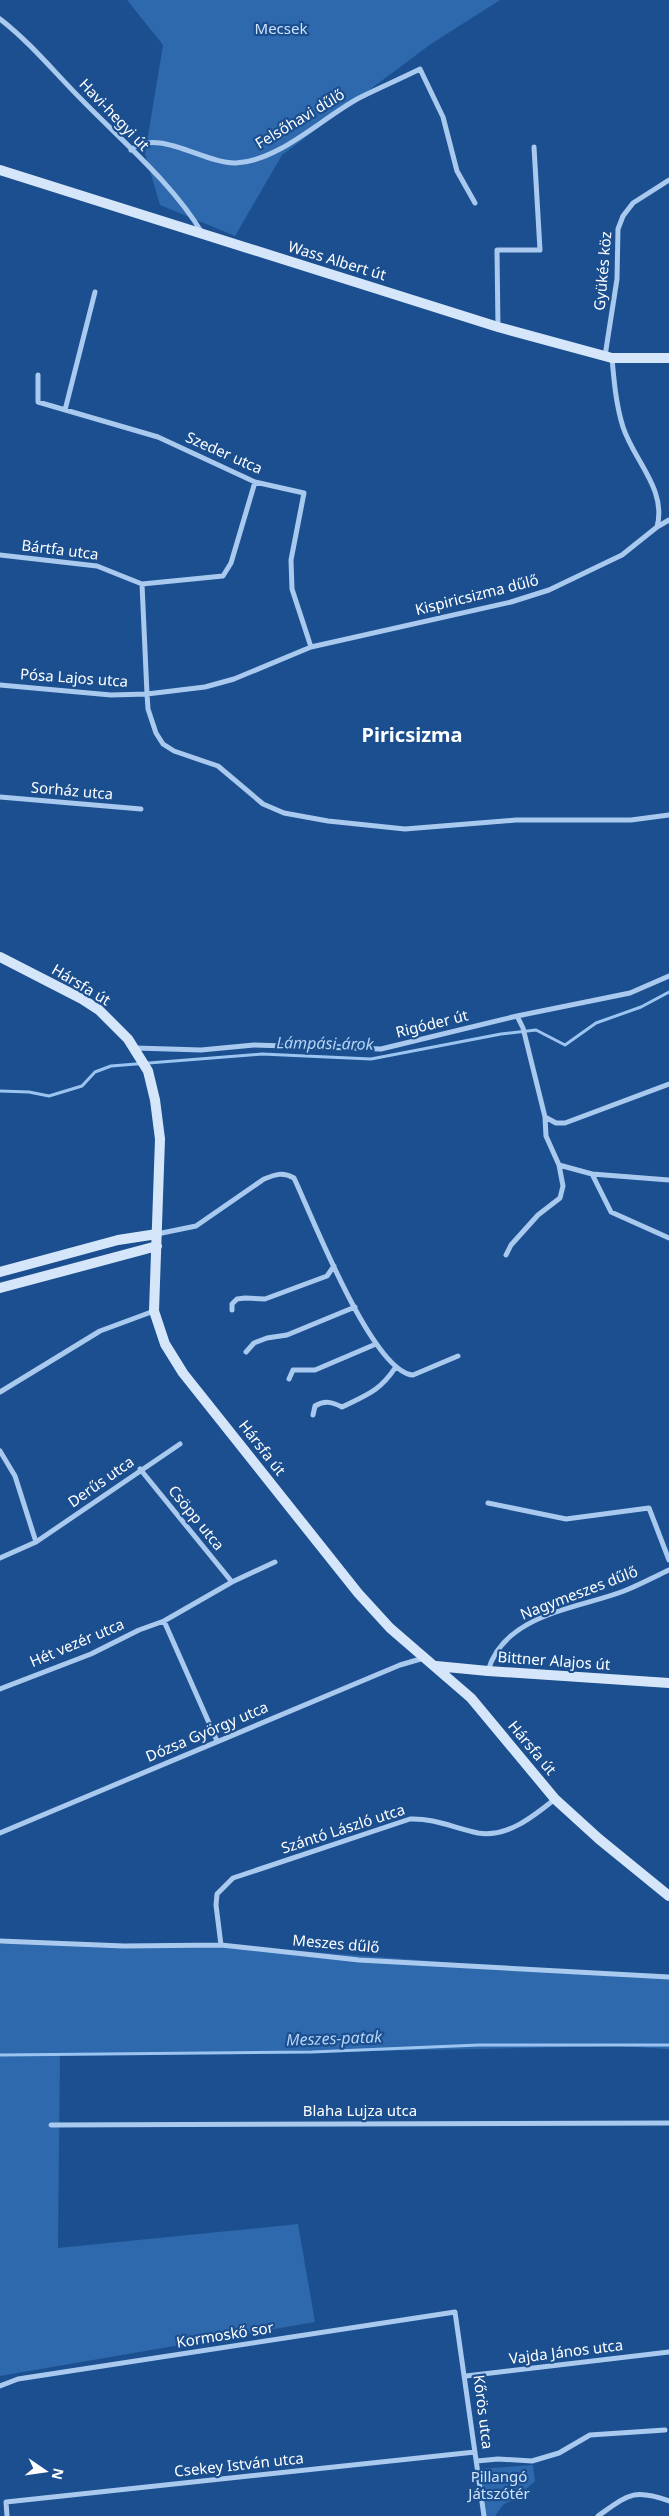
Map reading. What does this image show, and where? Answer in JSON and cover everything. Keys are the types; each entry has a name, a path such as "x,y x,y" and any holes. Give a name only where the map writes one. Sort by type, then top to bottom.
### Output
{"street":[{"name":"Havi-hegyi út","path":"0,19 38,53 131,150 189,212 203,236"},
{"name":"Felsőhavi dűlő","path":"131,150 144,142 157,142 223,162 259,159 291,142 360,98 420,69 443,117 457,171 475,202"},
{"path":"498,327 497,250 540,250 534,147"},
{"name":"Wass Albert út","path":"0,170 203,236 498,327 609,357 669,358"},
{"name":"Gyükés köz","path":"609,357 616,286 618,229 623,216 633,203 669,180"},
{"path":"65,410 96,292"},
{"path":"609,357 624,428 660,502 660,516 657,527"},
{"name":"Szeder utca","path":"38,376 38,402 158,437 254,482 304,493 291,560 292,589 311,648"},
{"name":"Bártfa utca","path":"0,555 97,566 142,584 210,579 223,576 228,572 254,482"},
{"name":"Kispiricsizma dűlő","path":"147,694 212,685 311,648 511,602 549,590 622,555 657,527 669,520"},
{"path":"142,584 148,709 156,733 163,744 174,751 218,766 263,804 284,813 328,821 405,829 516,820 631,820 669,815"},
{"name":"Pósa Lajos utca","path":"0,685 111,695 147,694"},
{"name":"Sorház utca","path":"0,797 141,809"},
{"name":"Hársfa út","path":"0,957 82,999 99,1010 137,1052 148,1071 156,1100 160,1139 154,1311 165,1344 183,1373 358,1593 390,1628 471,1698 555,1799 599,1839 669,1896"},
{"name":"Rigóder út","path":"137,1052 201,1050 254,1045 382,1049 517,1016 630,993 669,976"},
{"path":"506,1255 511,1245 538,1215 560,1198 562,1186 559,1165 546,1136 545,1117 523,1028 517,1016"},
{"path":"545,1117 556,1123 565,1123 669,1084"},
{"path":"559,1165 592,1174 669,1180"},
{"path":"0,1272 118,1240 196,1226 264,1178 275,1174 287,1174 294,1178 355,1307 376,1344 395,1368 406,1375 413,1376 458,1356"},
{"path":"592,1174 611,1212 669,1238"},
{"path":"0,1288 157,1246"},
{"path":"232,1310 232,1304 237,1299 265,1299 326,1276 334,1266"},
{"path":"246,1352 254,1344 267,1338 287,1335 355,1307"},
{"path":"0,1392 100,1331 154,1311"},
{"path":"290,1379 293,1370 315,1370 376,1344"},
{"path":"313,1415 315,1406 320,1403 328,1402 342,1406 374,1392 383,1386 395,1368"},
{"name":"Derűs utca","path":"0,1558 36,1542 140,1469 180,1444"},
{"path":"0,1451 15,1476 36,1542"},
{"name":"Csöpp utca","path":"140,1469 232,1582"},
{"path":"488,1503 566,1519 649,1508 669,1560"},
{"name":"Hét vezér utca","path":"0,1689 91,1654 139,1630 164,1621 232,1582 275,1562"},
{"name":"Nagymeszes dűlő","path":"488,1671 495,1651 504,1640 519,1629 548,1615 624,1591 669,1570"},
{"path":"164,1621 217,1741"},
{"name":"Dózsa György utca","path":"0,1834 400,1665 425,1658"},
{"name":"Bittner Alajos út","path":"436,1666 669,1683"},
{"name":"Szántó László utca","path":"221,1945 216,1905 217,1894 233,1878 410,1819 426,1818 478,1833 500,1831 533,1816 555,1799"},
{"name":"Meszes dűlő","path":"0,1941 124,1946 221,1945 359,1960 669,1977"},
{"name":"Blaha Lujza utca","path":"51,2125 669,2123"},
{"name":"Kőrös utca","path":"456,2312 484,2516"},
{"name":"Kormoskő sor","path":"0,2386 18,2379 456,2312"},
{"name":"Vajda János utca","path":"466,2376 669,2352"},
{"path":"477,2461 498,2459 532,2461 559,2453 590,2435 666,2430"},
{"name":"Csekey István utca","path":"6,2502 476,2452"},
{"path":"598,2516 628,2495 646,2493 669,2501"},
{"path":"0,2499 6,2502 8,2516"}],"green space":[{"name":"Mecsek","path":"127,0 500,0 431,44 282,155 235,236 160,205 145,154 163,45"},
{"path":"0,1944 221,1945 669,1979 669,2049 617,2046 275,2053 60,2053 58,2248 298,2224 315,2322 0,2376"},
{"name":"Pillangó Játszótér","path":"533,2465 535,2481 517,2497 503,2505 495,2516 484,2516 478,2469"}],"waterway":[{"name":"Lámpási-árok","path":"0,1091 29,1092 49,1096 82,1086 95,1072 111,1066 262,1054 371,1059 501,1034 536,1030 565,1045 596,1023 641,1007 669,992"},
{"name":"Meszes-patak","path":"0,2055 312,2052 479,2045 669,2045"}],"district":[{"name":"Piricsizma","path":"412,735"}]}
